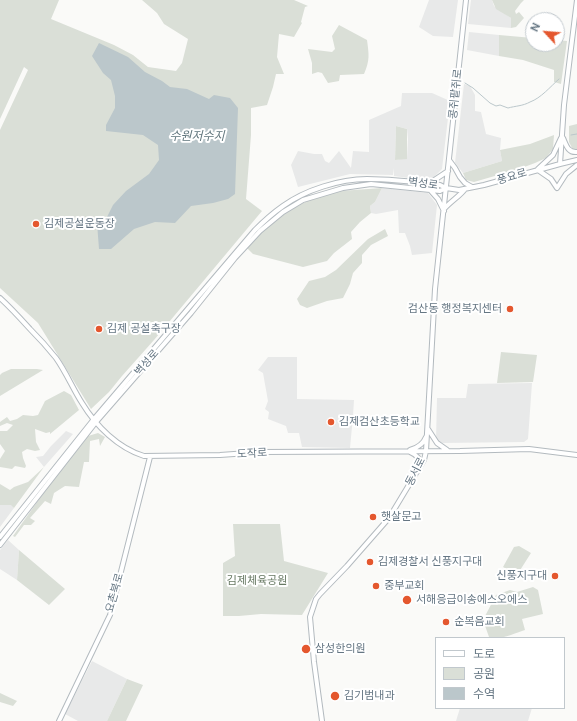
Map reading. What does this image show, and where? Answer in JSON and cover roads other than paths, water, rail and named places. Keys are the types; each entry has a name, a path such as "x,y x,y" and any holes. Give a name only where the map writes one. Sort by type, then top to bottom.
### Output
{"main road":[{"name":"콩쥐팥쥐로","path":"446,188 466,0"},
{"path":"560,164 564,105 577,0"},
{"path":"562,136 569,151 574,153 577,152"},
{"path":"562,136 553,155 538,170 551,179 557,188 566,174 577,165"},
{"path":"449,160 460,177 472,187"},
{"name":"풍요로","path":"446,188 459,190 484,185 577,160"},
{"path":"429,184 448,172"},
{"name":"벽성로","path":"0,537 255,230 284,205 316,188 365,179 397,180 440,185 446,188"},
{"name":"벽성로","path":"0,546 95,421 191,313 235,258 260,230 283,212 303,200 343,188 371,184 440,191 446,188"},
{"name":"동서로","path":"322,721 310,617 316,599 389,518 424,460 428,428 435,289 446,188"},
{"path":"429,190 438,199 444,210 455,198 462,194 465,188"},
{"name":"도작로","path":"0,298 47,347 57,360 83,405 104,431 121,444 144,456 220,456 262,452 529,449 577,455"},
{"path":"428,428 437,443 449,451"},
{"path":"408,451 417,448 424,441 427,434"},
{"path":"408,451 419,458 420,468"},
{"name":"요촌북로","path":"59,721 110,614 150,457"}],"water":[{"name":"수원저수지","path":"99,43 128,57 145,72 170,87 187,89 209,99 214,95 230,98 238,108 235,194 228,199 191,206 175,223 155,222 134,229 111,249 99,249 97,223 106,219 113,205 126,191 149,174 159,160 158,145 143,135 106,131 106,125 115,108 115,96 111,80 103,73 92,56"}],"waterway":[{"path":"465,83 490,103 496,106 500,105 508,108 534,100 542,95 559,79"},
{"path":"571,135 577,134"}],"place":[{"name":"김제공설운동장","path":"36,224"},
{"name":"검산동 행정복지센터","path":"510,309"},
{"name":"김제 공설축구장","path":"99,329"},
{"name":"김제검산초등학교","path":"331,422"},
{"name":"햇살문고","path":"373,517"},
{"name":"김제경찰서 신풍지구대","path":"370,562"},
{"name":"신풍지구대","path":"555,576"},
{"name":"중부교회","path":"376,586"},
{"name":"서해응급이송에스오에스","path":"407,600"},
{"name":"순복음교회","path":"446,622"},
{"name":"삼성한의원","path":"306,649"},
{"name":"김기범내과","path":"335,696"}],"park label":[{"name":"김제체육공원","path":"257,581"}]}
